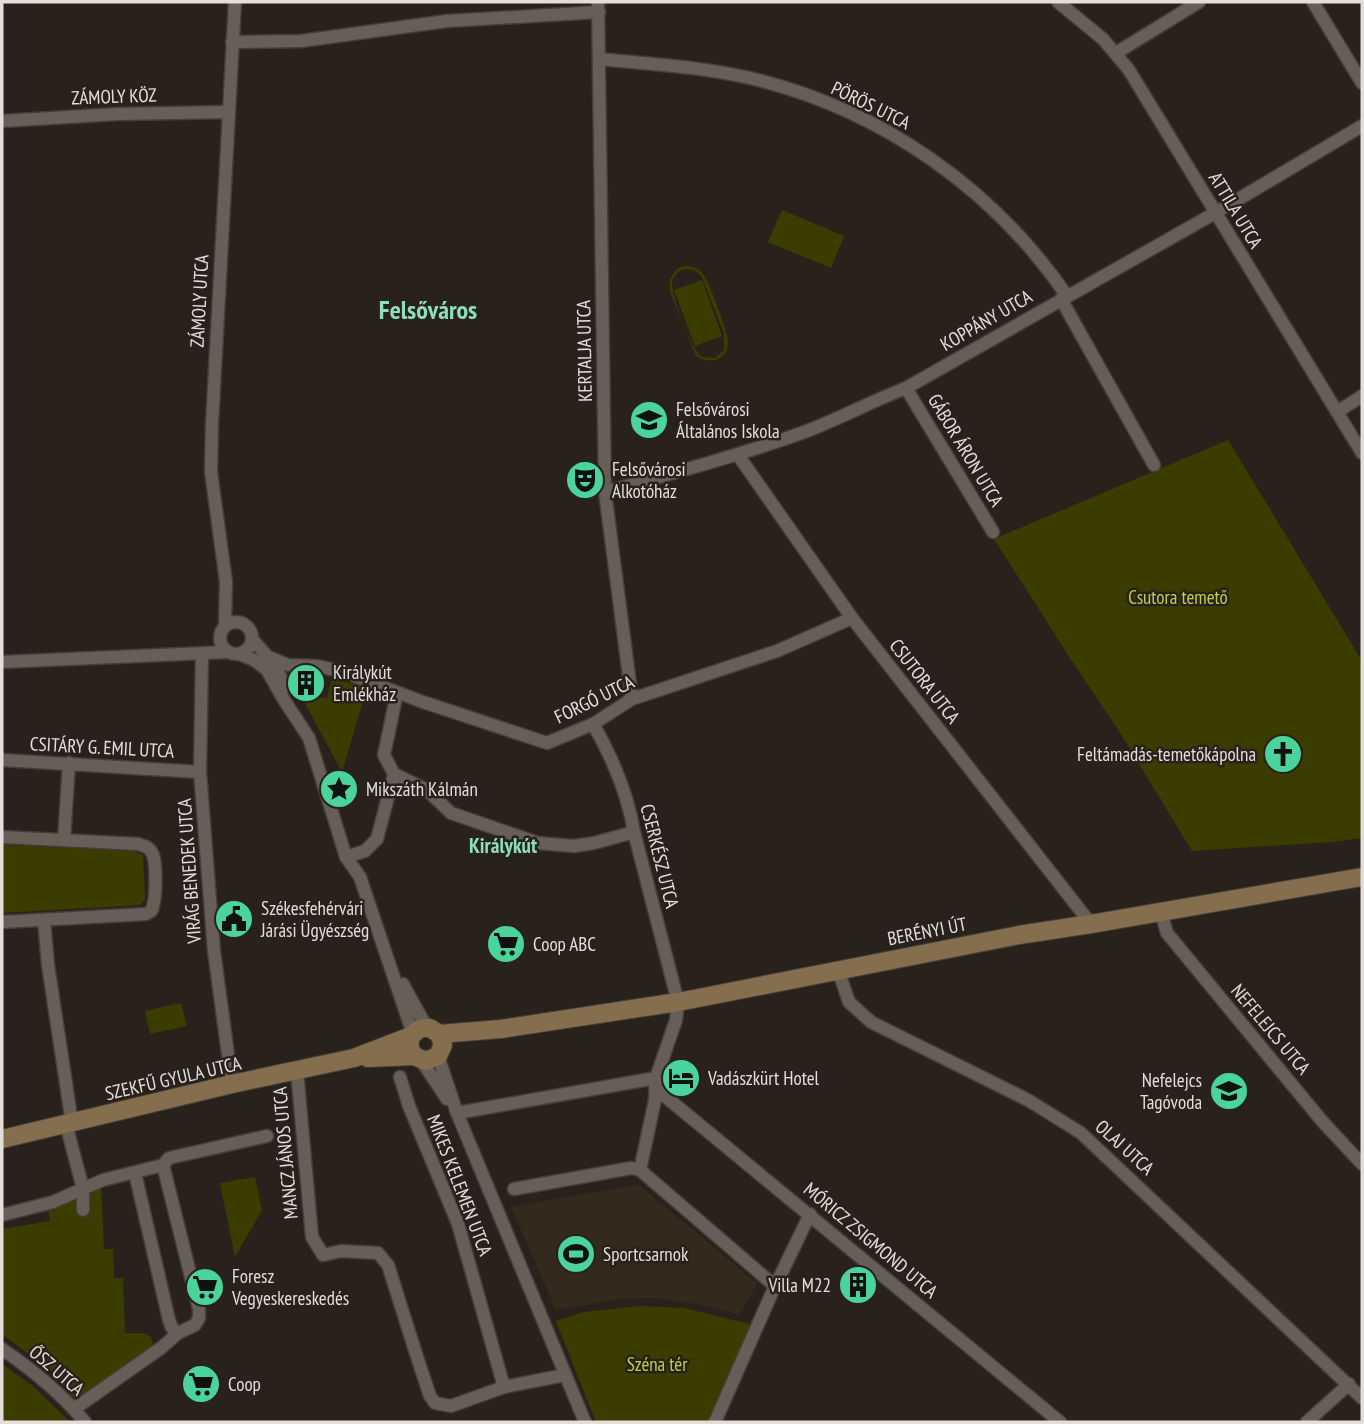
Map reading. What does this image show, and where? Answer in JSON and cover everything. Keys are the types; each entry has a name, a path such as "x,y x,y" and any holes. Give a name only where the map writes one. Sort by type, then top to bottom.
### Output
{"main road":[{"name":"BERÉNYI ÚT","path":"426,1044 501,1029 678,1002 1019,934 1091,925 1362,877"},
{"name":"SZEKFŰ GYULA UTCA","path":"2,1139 232,1084 426,1044"}],"street":[{"name":"ZÁMOLY UTCA","path":"222,631 227,602 211,472 235,2"},
{"name":"ATTILA UTCA","path":"1058,2 1116,52 1129,69 1362,453"},
{"path":"1116,52 1199,2"},
{"path":"1313,2 1362,83"},
{"path":"232,42 301,41 447,21 598,7"},
{"name":"KERTALJA UTCA","path":"598,7 605,492 632,699"},
{"name":"PÖRÖS UTCA","path":"600,59 752,79 806,96 869,122 922,152 978,195 1043,261 1154,465"},
{"name":"ZÁMOLY KÖZ","path":"2,121 118,114 228,112"},
{"name":"KOPPÁNY UTCA","path":"605,492 738,455 810,430 906,388 1215,213 1362,126"},
{"name":"GÁBOR ÁRON UTCA","path":"906,388 993,532"},
{"path":"1337,412 1362,396"},
{"name":"CSUTORA UTCA","path":"738,455 852,618 1091,925"},
{"name":"ZÁMOLY UTCA","path":"227,602 241,623"},
{"name":"FORGÓ UTCA","path":"271,658 288,664 341,671 397,693 547,743 593,724 632,699 777,652 852,618"},
{"path":"202,654 222,631 236,622 241,623 249,629 252,639 271,658 283,682 290,708"},
{"path":"222,631 222,646 254,660 267,670 309,738 346,857 360,877 388,956 585,1422"},
{"path":"2,662 234,653 248,648 252,639"},
{"name":"VIRÁG BENEDEK UTCA","path":"202,654 200,772 214,951 232,1084"},
{"path":"397,693 384,755 394,774 427,790 452,813 538,843 575,846 593,844 634,832"},
{"name":"CSERKÉSZ UTCA","path":"593,724 603,741 631,811 634,832 678,1002"},
{"name":"CSITÁRY G. EMIL UTCA","path":"2,760 200,772"},
{"path":"64,840 69,763"},
{"path":"346,857 365,850 377,839 394,774"},
{"path":"2,836 147,846 154,858 152,911 137,916 2,922"},
{"name":"NEFELEJCS UTCA","path":"1161,912 1167,933 1322,1121 1362,1164"},
{"path":"44,920 69,1124 83,1189 83,1210"},
{"name":"OLAJ UTCA","path":"838,970 849,1002 871,1022 1028,1100 1081,1133 1362,1398"},
{"path":"640,1170 656,1083 676,1020 678,1002"},
{"name":"MANCZ JÁNOS UTCA","path":"297,1072 312,1237 323,1255 341,1251 378,1253 388,1265 430,1396 435,1404 451,1406 504,1387 565,1375"},
{"name":"MIKES KELEMEN UTCA","path":"400,1077 409,1106 458,1224 504,1387"},
{"path":"457,1114 656,1083"},
{"name":"MÓRICZ ZSIGMOND UTCA","path":"656,1083 1060,1422"},
{"path":"2,1215 53,1202 103,1180 163,1166 169,1158 267,1136"},
{"path":"74,1409 161,1348 178,1332 195,1325 200,1314 163,1166"},
{"path":"514,1189 631,1168 640,1170 775,1286"},
{"path":"135,1173 169,1320 172,1328 178,1332"},
{"path":"715,1422 810,1214"},
{"name":"ŐSZ UTCA","path":"2,1349 32,1369 85,1422"},
{"path":"1307,1422 1349,1384"}],"shaded area":[{"path":"640,1186 757,1283 740,1315 698,1304 654,1298 620,1299 556,1310 511,1207"}],"green space":[{"path":"782,210 844,236 831,268 768,242"},
{"path":"683,266 697,268 709,286 728,342 725,353 716,360 696,356 670,292 670,279 677,269","holes":["695,270 702,277 724,334 724,350 715,358 702,357 697,352 674,297 672,280 679,271"]},
{"path":"702,280 722,336 695,346 674,290"},
{"name":"Csutora temető","path":"1228,440 1362,661 1362,838 1192,851 1119,731 994,539"},
{"path":"332,678 367,688 342,772 301,696 327,698"},
{"path":"2,845 134,851 143,855 145,899 140,905 2,913"},
{"path":"181,1003 187,1026 150,1034 145,1011"},
{"path":"255,1177 262,1210 235,1257 220,1183"},
{"path":"101,1185 104,1249 113,1249 114,1278 123,1278 125,1333 143,1333 151,1337 153,1345 82,1398 71,1400 63,1391 69,1385 2,1334 2,1229 50,1221 48,1208"},
{"name":"Széna tér","path":"640,1306 684,1308 758,1326 712,1422 596,1422 556,1321 584,1312"},
{"path":"2,1364 34,1387 70,1422 2,1422"}],"place":[{"name":"Felsővárosi Általános Iskola","path":"649,420"},
{"name":"Felsővárosi Alkotóház","path":"585,480"},
{"name":"Királykút Emlékház","path":"306,683"},
{"name":"Feltámadás-temetőkápolna","path":"1283,754"},
{"name":"Mikszáth Kálmán","path":"339,789"},
{"name":"Székesfehérvári Járási Ügyészség","path":"234,919"},
{"name":"Coop ABC","path":"506,944"},
{"name":"Vadászkürt Hotel","path":"681,1078"},
{"name":"Nefelejcs Tagóvoda","path":"1229,1091"},
{"name":"Sportcsarnok","path":"576,1254"},
{"name":"Villa M22","path":"858,1285"},
{"name":"Foresz Vegyeskereskedés","path":"205,1287"},
{"name":"Coop","path":"201,1384"}],"district":[{"name":"Felsőváros","path":"428,309"},
{"name":"Királykút","path":"503,845"}]}
